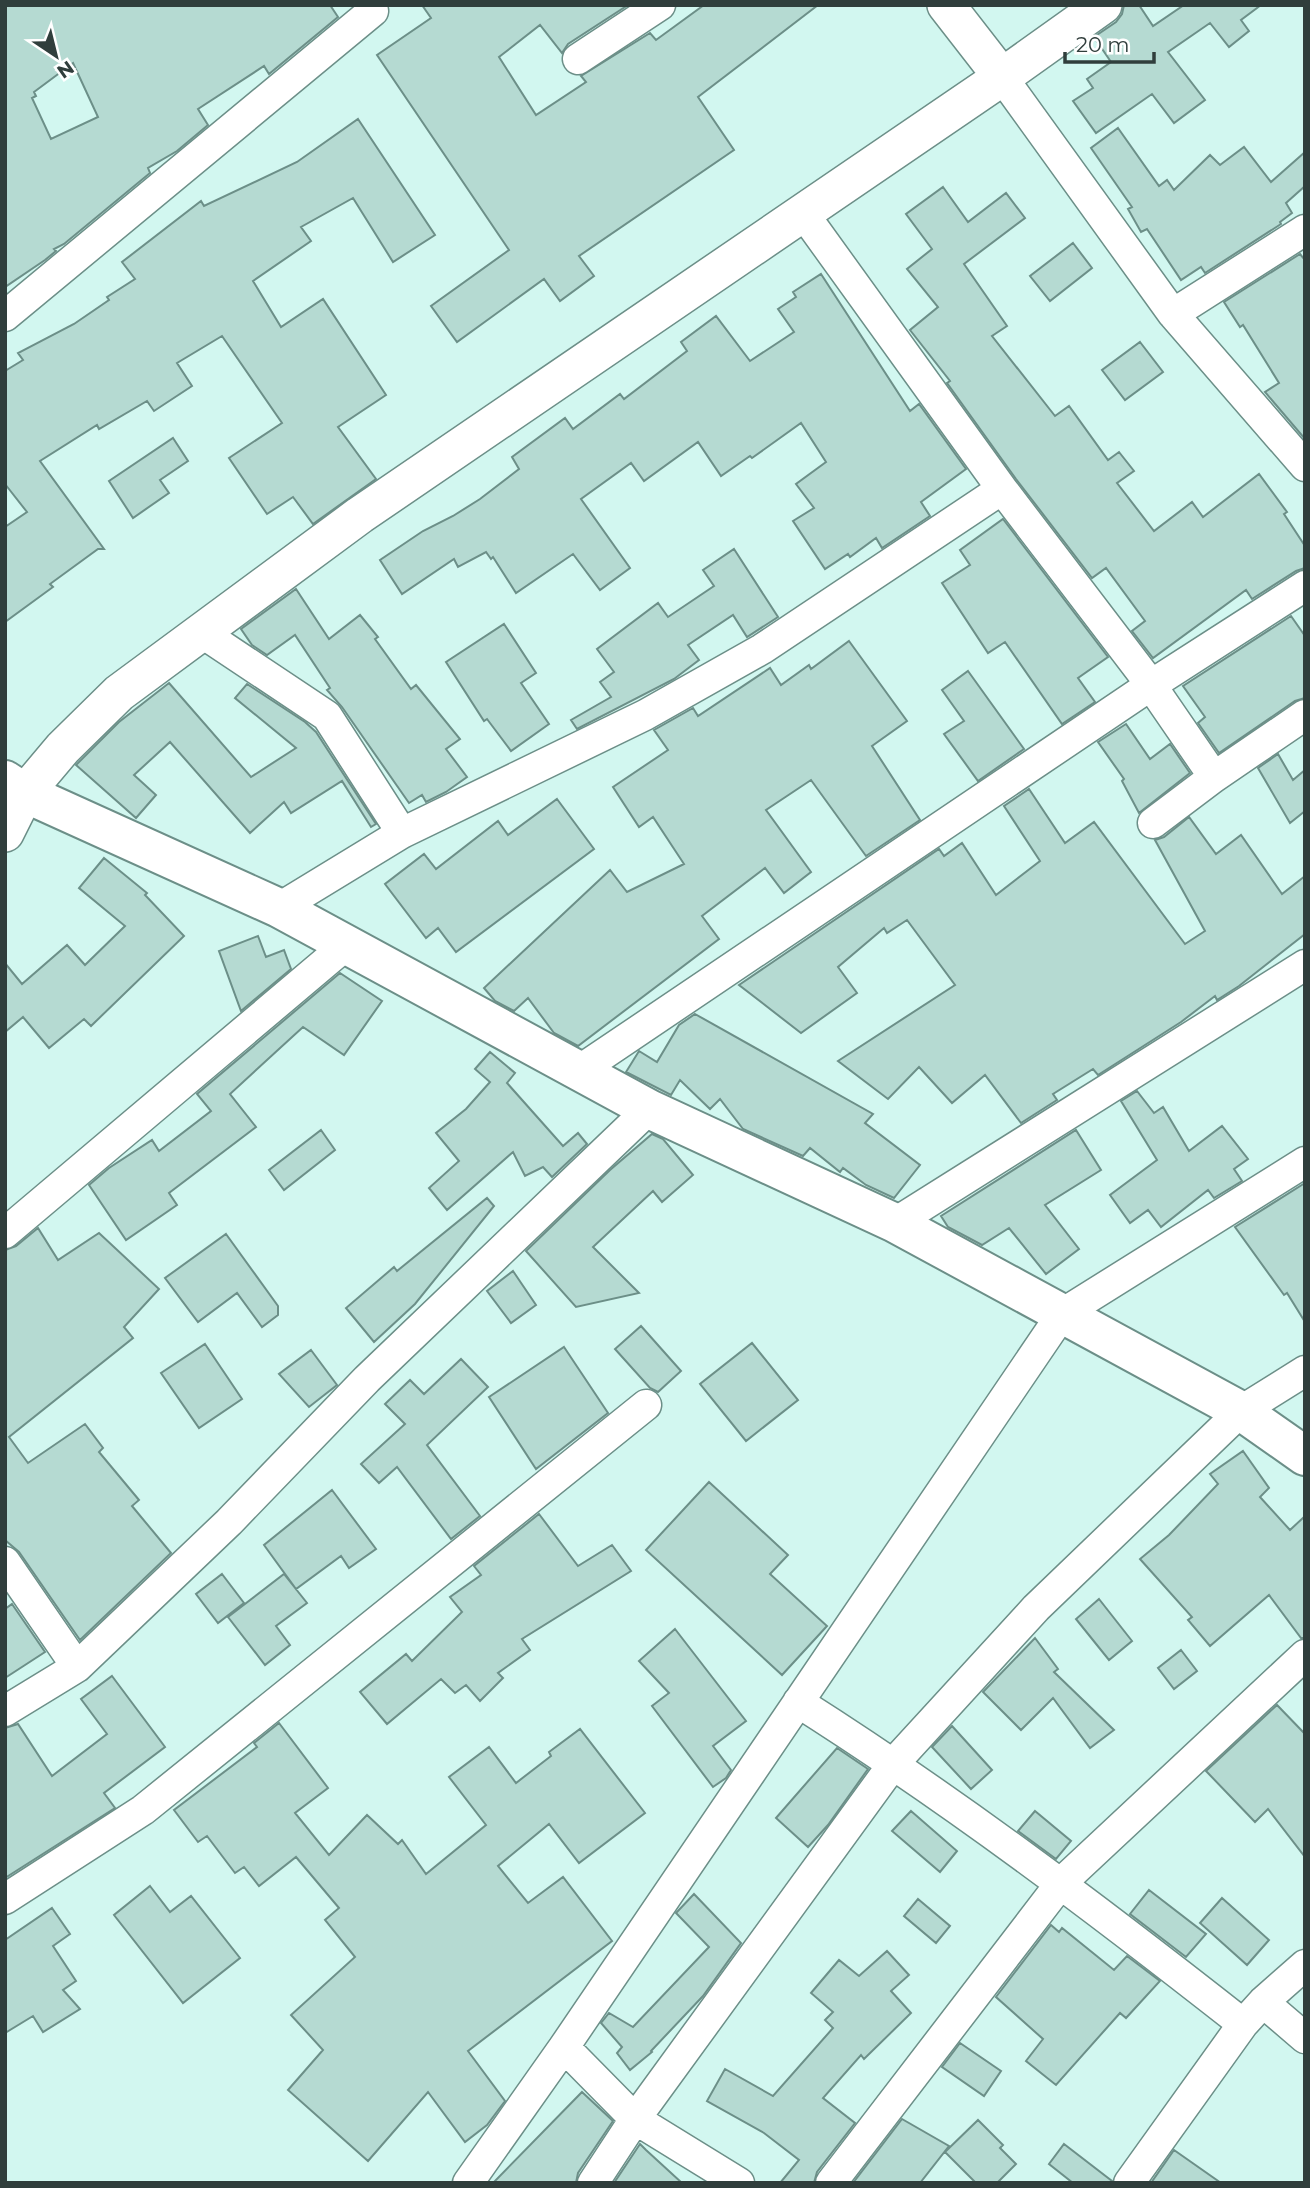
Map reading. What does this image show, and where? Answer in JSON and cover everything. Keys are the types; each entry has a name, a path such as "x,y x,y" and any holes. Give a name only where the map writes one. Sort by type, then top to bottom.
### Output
{"main road":[{"path":"15,787 279,908 649,1109 895,1223 1241,1410 1305,1456"}],"street":[{"path":"578,58 660,5"},
{"path":"946,5 1173,313 1305,466"},
{"path":"5,833 15,787 63,748 119,693 360,515 1002,78 1103,5"},
{"path":"5,316 374,7"},
{"path":"803,213 1002,489 1151,685 1213,777"},
{"path":"1173,313 1305,230"},
{"path":"279,908 402,833 645,715 762,649 1002,489"},
{"path":"580,1070 1151,685 1305,586"},
{"path":"201,632 327,716 402,833"},
{"path":"1153,823 1213,777 1305,715"},
{"path":"5,1233 346,945"},
{"path":"895,1223 1305,965"},
{"path":"5,1711 77,1667 229,1522 367,1379 649,1109"},
{"path":"468,2183 564,2047 1062,1314 1305,1162"},
{"path":"593,2183 635,2119 894,1763 1036,1608 1241,1410 1305,1371"},
{"path":"5,1899 143,1810 646,1405"},
{"path":"5,1562 77,1667"},
{"path":"831,2183 1061,1883 1305,1655"},
{"path":"798,1702 894,1763 1061,1883 1243,2024"},
{"path":"1129,2183 1243,2024 1263,2002 1305,1965"},
{"path":"1263,2002 1305,2038"},
{"path":"564,2047 635,2119 739,2183"}],"building":[{"path":"5,5 330,5 338,17 269,74 264,66 198,109 208,125 177,151 148,168 150,173 64,244 54,249 56,251 45,260 5,287","holes":["73,63 98,117 51,139 32,98 36,96 34,92"]},
{"path":"422,5 628,5 568,44 562,53 540,25 499,57 536,115 586,82 581,76 650,33 656,40 704,5 818,5 698,97 734,150 579,256 594,276 560,301 544,279 457,342 431,306 509,250 377,55 431,18"},
{"path":"1124,5 1139,5 1153,26 1184,5 1261,5 1241,20 1249,31 1229,47 1210,23 1168,52 1205,100 1174,123 1152,94 1096,133 1073,101 1093,88 1087,79 1111,62 1094,37 1116,22"},
{"path":"358,119 435,235 393,262 353,198 301,227 311,241 253,281 281,327 323,299 386,395 338,427 376,479 313,524 293,497 267,514 229,458 282,423 222,336 177,363 192,386 154,411 147,401 99,429 97,425 40,461 104,549 98,549 50,584 53,587 5,622 5,527 27,512 5,484 5,371 23,360 18,353 74,324 109,300 107,297 135,279 122,262 201,201 204,206 297,162"},
{"path":"1118,128 1159,186 1167,180 1174,190 1210,155 1220,165 1244,147 1271,182 1305,152 1305,186 1286,203 1292,213 1280,222 1281,224 1205,273 1201,267 1181,280 1147,229 1141,232 1128,209 1132,207 1091,148"},
{"path":"943,187 968,222 1006,193 1025,218 964,264 1007,326 992,336 1055,416 1069,406 1108,460 1119,452 1134,471 1117,483 1154,531 1192,502 1203,517 1259,474 1287,512 1284,514 1305,546 1305,568 1252,599 1246,590 1153,658 1132,631 1145,621 1106,568 1092,578 1016,479 947,383 950,381 910,330 938,307 907,269 932,249 906,214"},
{"path":"1073,243 1092,268 1050,301 1030,276"},
{"path":"1300,254 1305,260 1305,439 1265,392 1279,383 1243,325 1240,327 1224,302"},
{"path":"821,274 910,411 919,404 966,469 921,502 930,516 882,548 876,538 850,557 848,554 825,569 793,521 814,508 796,484 826,462 801,423 752,458 750,456 721,476 698,442 644,481 631,463 581,499 630,568 600,590 573,554 516,593 493,557 491,559 486,552 458,567 454,559 402,594 380,560 423,531 480,499 519,469 512,457 565,418 573,429 620,394 624,399 687,351 681,342 716,316 750,361 794,332 778,309 796,297 793,292"},
{"path":"1140,342 1163,372 1125,400 1102,370"},
{"path":"173,438 188,461 160,480 169,493 133,518 109,481"},
{"path":"1003,519 1108,657 1078,678 1095,702 1062,724 1005,642 988,653 942,583 970,565 960,550"},
{"path":"734,549 778,617 747,637 733,615 688,645 699,660 674,679 577,729 571,720 611,697 600,682 614,672 597,649 658,603 668,617 714,586 703,570"},
{"path":"296,589 329,639 360,615 378,637 375,639 411,689 416,685 460,739 446,749 467,777 426,802 422,795 409,803 342,707 327,690 330,688 295,635 267,655 252,645 241,629"},
{"path":"1291,616 1305,636 1305,698 1295,701 1219,753 1198,723 1205,717 1183,686"},
{"path":"504,624 536,673 521,683 549,724 511,751 487,719 484,721 446,662"},
{"path":"849,641 907,721 872,746 920,820 866,856 811,780 766,810 811,872 784,893 765,868 702,916 719,939 578,1046 554,1033 528,998 514,1011 495,1001 484,988 610,870 627,892 684,864 653,817 639,827 613,787 668,750 654,730 693,708 698,716 770,668 781,685 809,665 811,669"},
{"path":"968,671 1024,749 978,781 944,734 964,721 942,690"},
{"path":"169,683 251,777 296,748 235,698 247,684 305,722 316,732 376,824 371,827 342,781 291,813 284,802 250,833 170,742 134,775 156,795 136,818 76,765 119,722"},
{"path":"1126,724 1150,759 1170,744 1190,773 1139,813 1122,781 1124,779 1098,742"},
{"path":"1278,754 1293,780 1305,770 1305,811 1290,823 1258,768"},
{"path":"1029,789 1065,843 1094,822 1185,944 1205,931 1155,840 1164,837 1189,817 1216,854 1241,835 1282,894 1305,876 1305,934 1239,986 1217,1000 1215,996 1181,1022 1098,1075 1093,1069 1053,1094 1057,1100 1021,1123 985,1075 952,1103 919,1067 888,1099 838,1061 955,985 907,920 887,933 884,928 838,967 857,993 801,1033 739,985 939,849 944,856 962,843 996,895 1040,861 1004,806"},
{"path":"557,799 594,849 456,952 438,928 426,938 385,884 424,854 436,869 498,821 508,835"},
{"path":"104,858 147,893 145,895 184,936 91,1026 84,1019 49,1048 23,1017 5,1032 5,963 22,984 67,945 85,965 125,926 79,888"},
{"path":"258,936 266,957 284,950 291,969 241,1011 219,951"},
{"path":"340,973 382,1001 344,1055 303,1027 230,1094 256,1127 169,1193 177,1205 126,1240 89,1185 109,1168 152,1140 159,1151 211,1111 197,1094"},
{"path":"695,1014 873,1114 865,1123 920,1165 894,1198 866,1185 843,1168 840,1172 810,1148 803,1156 743,1129 720,1099 710,1109 680,1080 671,1095 626,1072 639,1051 657,1062 679,1025"},
{"path":"490,1052 515,1073 507,1083 563,1146 578,1133 587,1144 552,1177 543,1167 525,1176 513,1152 447,1210 429,1188 459,1161 436,1133 466,1109 490,1082 475,1069"},
{"path":"1137,1091 1154,1113 1163,1107 1189,1151 1222,1126 1248,1159 1234,1169 1242,1181 1214,1198 1208,1190 1161,1227 1148,1210 1130,1223 1110,1195 1157,1160 1121,1101"},
{"path":"321,1130 335,1150 284,1190 269,1170"},
{"path":"1076,1130 1101,1170 1045,1205 1079,1249 1046,1274 1009,1228 982,1245 948,1227 941,1216"},
{"path":"652,1134 663,1139 693,1175 662,1202 653,1191 593,1247 639,1293 576,1307 526,1251 610,1170"},
{"path":"1305,1183 1305,1322 1287,1293 1284,1295 1235,1227"},
{"path":"487,1198 494,1206 415,1304 374,1342 346,1308 394,1267 397,1271"},
{"path":"38,1228 58,1260 99,1233 159,1289 124,1327 133,1338 9,1437 28,1463 85,1424 103,1448 99,1452 139,1500 132,1506 171,1553 80,1640 19,1552 5,1540 5,1250 16,1246"},
{"path":"226,1234 278,1306 278,1315 262,1327 237,1293 198,1322 165,1278"},
{"path":"513,1271 536,1305 511,1323 487,1291"},
{"path":"641,1326 681,1371 658,1392 650,1388 615,1349"},
{"path":"752,1343 798,1400 746,1441 700,1384"},
{"path":"205,1344 242,1399 199,1428 161,1373"},
{"path":"564,1347 608,1413 536,1469 489,1397"},
{"path":"311,1350 337,1385 309,1407 279,1374"},
{"path":"461,1359 488,1387 427,1445 480,1516 451,1539 397,1467 379,1483 361,1464 405,1424 385,1404 410,1380 424,1394"},
{"path":"1243,1451 1269,1488 1260,1497 1290,1530 1305,1516 1305,1638 1301,1638 1269,1595 1210,1646 1188,1620 1192,1617 1140,1559 1169,1535 1218,1484 1210,1474"},
{"path":"709,1482 788,1555 770,1574 827,1626 782,1675 646,1550"},
{"path":"332,1490 376,1549 349,1568 341,1556 296,1589 264,1545"},
{"path":"539,1514 578,1566 612,1545 631,1571 522,1639 530,1650 498,1673 503,1678 480,1701 466,1685 455,1693 441,1679 387,1724 360,1692 406,1654 412,1661 462,1612 450,1597 481,1575 474,1566"},
{"path":"222,1574 244,1603 218,1623 196,1594"},
{"path":"284,1574 307,1603 276,1626 290,1645 265,1665 228,1617"},
{"path":"1099,1599 1132,1641 1109,1660 1076,1619"},
{"path":"12,1604 45,1652 5,1678 5,1609"},
{"path":"675,1629 746,1721 713,1746 731,1770 726,1778 713,1787 652,1706 669,1693 639,1661"},
{"path":"1035,1638 1058,1669 1054,1672 1114,1730 1090,1748 1053,1698 1021,1730 983,1692"},
{"path":"1181,1650 1197,1671 1174,1689 1158,1668"},
{"path":"112,1676 165,1747 104,1793 115,1808 5,1878 5,1728 18,1724 52,1776 107,1734 81,1699"},
{"path":"1277,1705 1305,1734 1305,1857 1268,1809 1255,1822 1206,1771"},
{"path":"279,1723 328,1788 295,1813 329,1855 367,1815 398,1844 402,1840 426,1874 486,1825 449,1777 489,1747 516,1783 551,1756 549,1752 580,1729 645,1813 579,1863 549,1824 498,1866 528,1903 563,1877 612,1941 468,2051 505,2101 487,2125 465,2142 428,2092 368,2161 288,2090 323,2050 291,2015 355,1957 325,1920 339,1908 296,1857 259,1886 244,1867 235,1873 207,1836 198,1842 174,1810 257,1747 254,1743"},
{"path":"952,1726 992,1770 971,1789 932,1747"},
{"path":"837,1748 868,1769 828,1825 808,1847 776,1818"},
{"path":"911,1811 957,1851 940,1872 892,1831"},
{"path":"1035,1811 1071,1841 1056,1859 1018,1831"},
{"path":"150,1886 170,1912 191,1896 240,1958 183,2003 114,1915"},
{"path":"1149,1890 1206,1934 1186,1957 1130,1914"},
{"path":"694,1894 741,1943 703,1996 652,2052 630,2070 617,2053 622,2047 601,2023 609,2013 633,2027 709,1947 676,1913"},
{"path":"1222,1898 1269,1940 1247,1965 1200,1923"},
{"path":"918,1899 950,1926 936,1943 904,1916"},
{"path":"52,1908 70,1934 53,1946 76,1981 63,1990 80,2009 43,2032 33,2016 5,2033 5,1940"},
{"path":"1051,1925 1059,1932 1062,1928 1114,1970 1127,1956 1160,1981 1126,2018 1120,2013 1056,2085 1026,2061 1043,2039 996,1997"},
{"path":"887,1951 909,1975 891,1991 911,2013 864,2059 861,2055 823,2098 855,2123 817,2172 814,2183 780,2183 799,2160 764,2133 707,2101 725,2069 773,2096 833,2028 825,2020 833,2012 811,1993 839,1960 859,1976"},
{"path":"960,2043 1001,2071 984,2096 942,2067"},
{"path":"582,2092 613,2121 578,2173 576,2183 493,2183"},
{"path":"902,2119 949,2146 920,2183 853,2183"},
{"path":"978,2120 1003,2145 1000,2148 1016,2164 997,2183 976,2183 945,2152"},
{"path":"640,2144 646,2150 682,2183 614,2183"},
{"path":"1064,2144 1112,2183 1073,2183 1049,2164"},
{"path":"1174,2150 1221,2183 1151,2183"}]}
